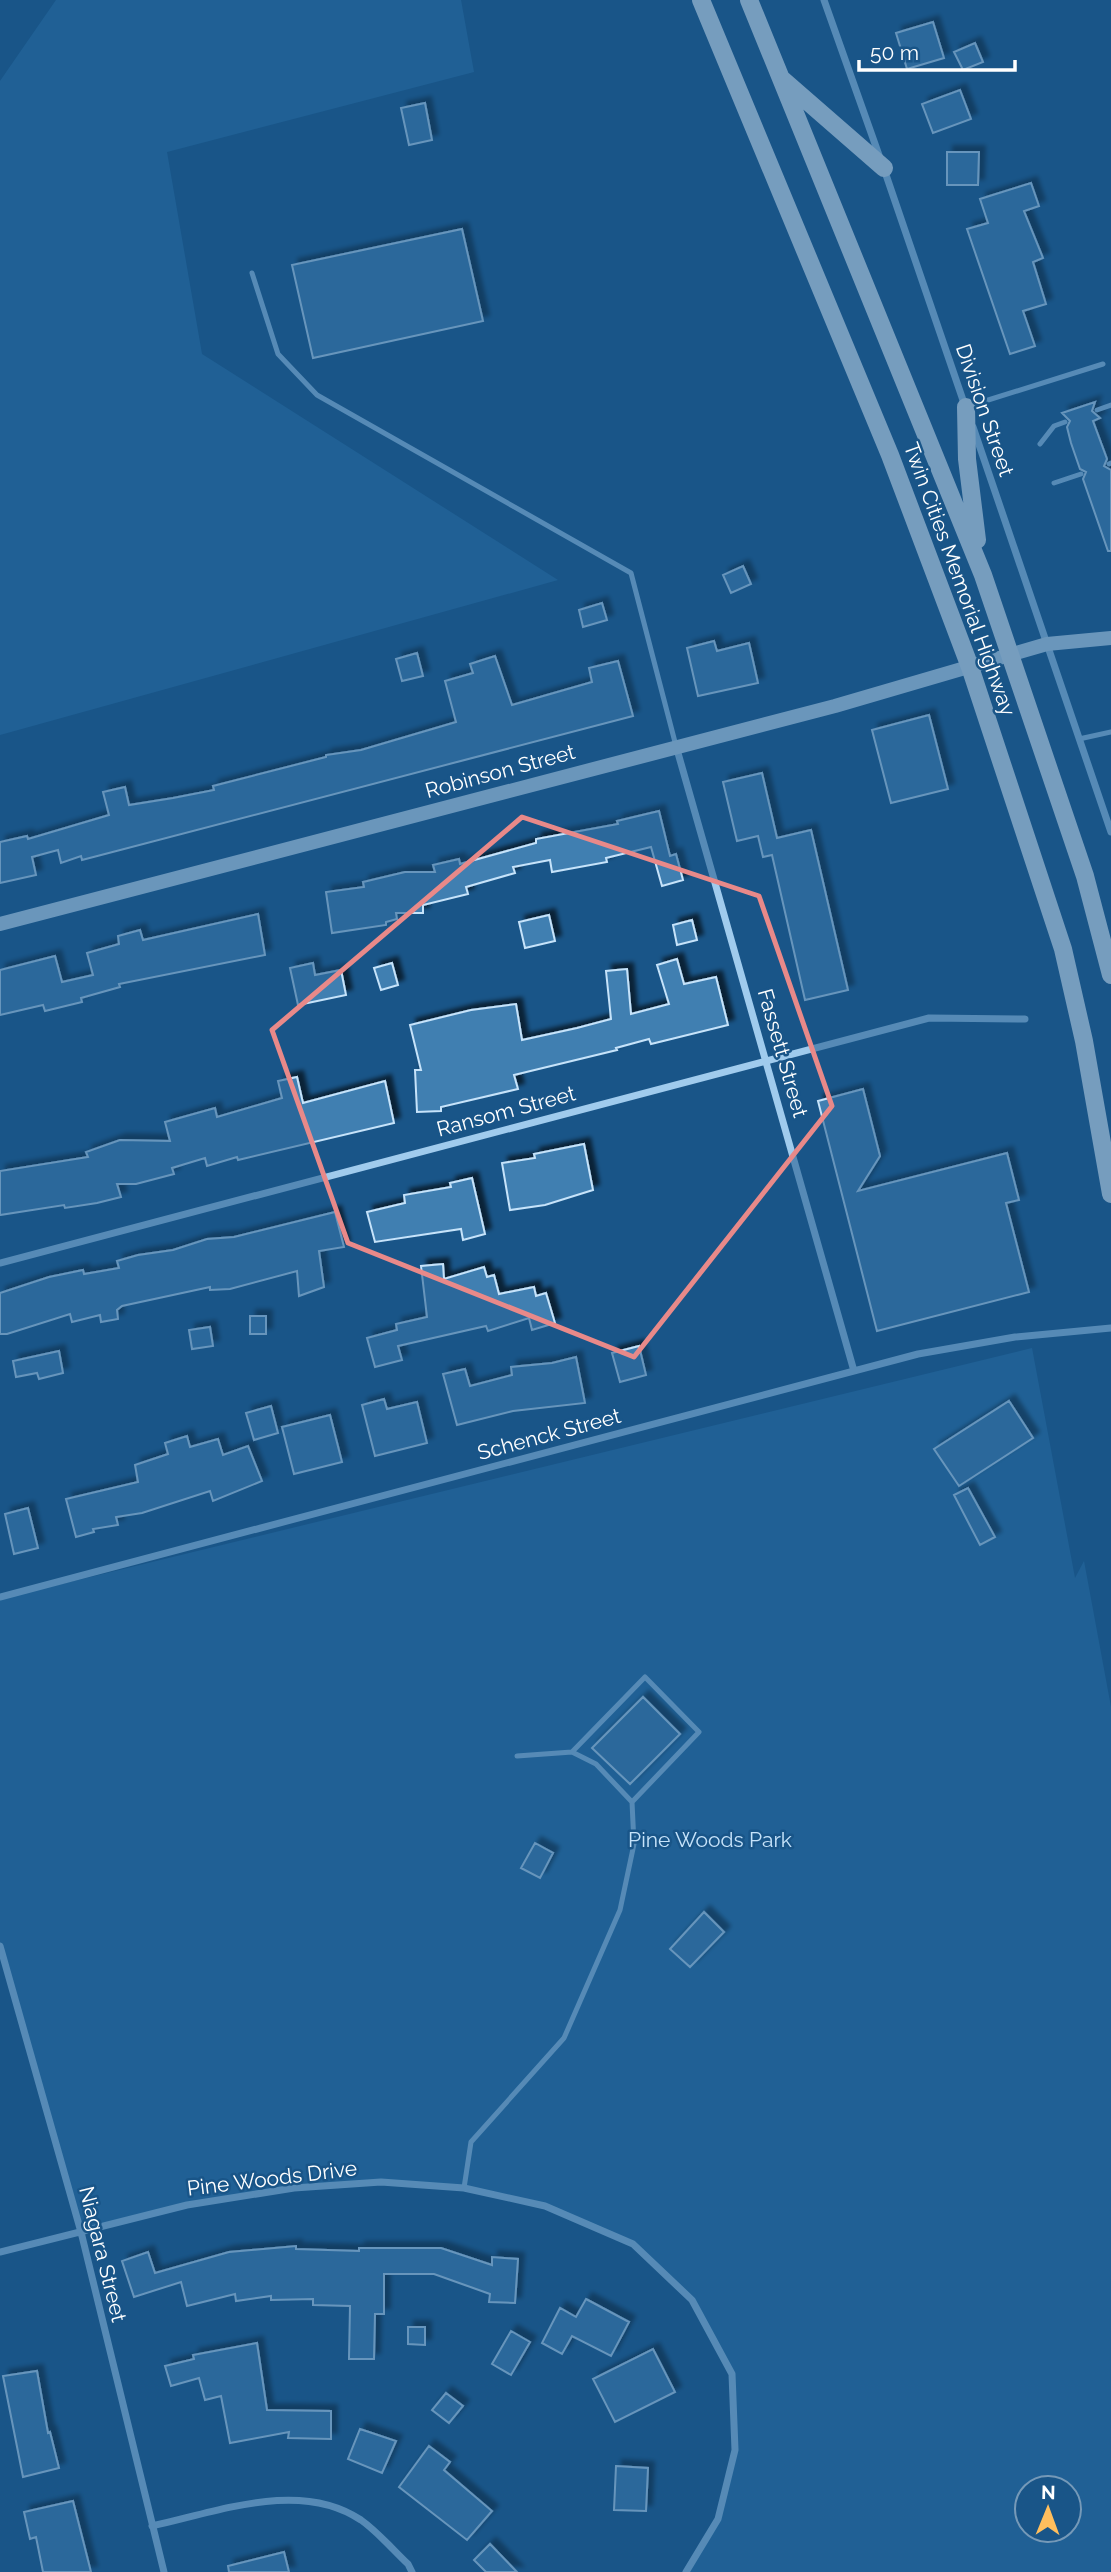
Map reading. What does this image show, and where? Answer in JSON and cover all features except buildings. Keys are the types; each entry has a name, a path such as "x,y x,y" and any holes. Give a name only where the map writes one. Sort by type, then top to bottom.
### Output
{"main road":[{"name":"Twin Cities Memorial Highway","path":"701,0 890,455 970,667 1063,949 1084,1041 1111,1195"},
{"name":"Twin Cities Memorial Highway","path":"749,0 983,575 1085,876 1111,975"},
{"path":"780,77 884,168"},
{"path":"966,407 967,459 983,575"}],"street":[{"name":"Division Street","path":"824,0 1111,832"},
{"name":"Robinson Street","path":"0,924 835,706 1047,644 1111,638"},
{"name":"Fassett Street","path":"676,746 854,1371"},
{"name":"Ransom Street","path":"0,1263 929,1018 1025,1019"},
{"name":"Schenck Street","path":"0,1597 854,1371 975,1342 1111,1328"},
{"name":"Niagara Street","path":"0,1946 81,2232 164,2572"},
{"name":"Pine Woods Drive","path":"0,2252 187,2205 294,2188 381,2182 464,2188 545,2206 633,2244 692,2300 732,2374 735,2450 718,2519 686,2572"},
{"path":"152,2526 272,2500 318,2502 360,2520 408,2564 412,2572"}],"lane":[{"path":"251,273 278,354 317,395 631,573 676,746"},
{"path":"966,407 1103,363"},
{"path":"1097,410 1111,405"},
{"path":"1040,444 1054,426 1065,422"},
{"path":"1054,483 1081,474"},
{"path":"1079,739 1111,732"},
{"path":"572,1752 645,1677 699,1732 632,1802"},
{"path":"464,2188 471,2142 564,2038 620,1910 635,1844 632,1802 596,1764 572,1752 517,1756"}],"highlighted area":[{"path":"522,817 759,896 832,1106 634,1357 348,1243 272,1030"}],"green space":[{"path":"56,0 461,0 474,72 167,152 202,354 558,580 0,735 0,81"},
{"name":"Pine Woods Park","path":"1032,1348 1075,1578 1084,1561 1111,1707 1111,2572 686,2572 718,2519 735,2450 732,2374 692,2300 633,2244 545,2206 464,2188 381,2182 294,2188 187,2205 81,2232 0,1946 0,1599"}]}
